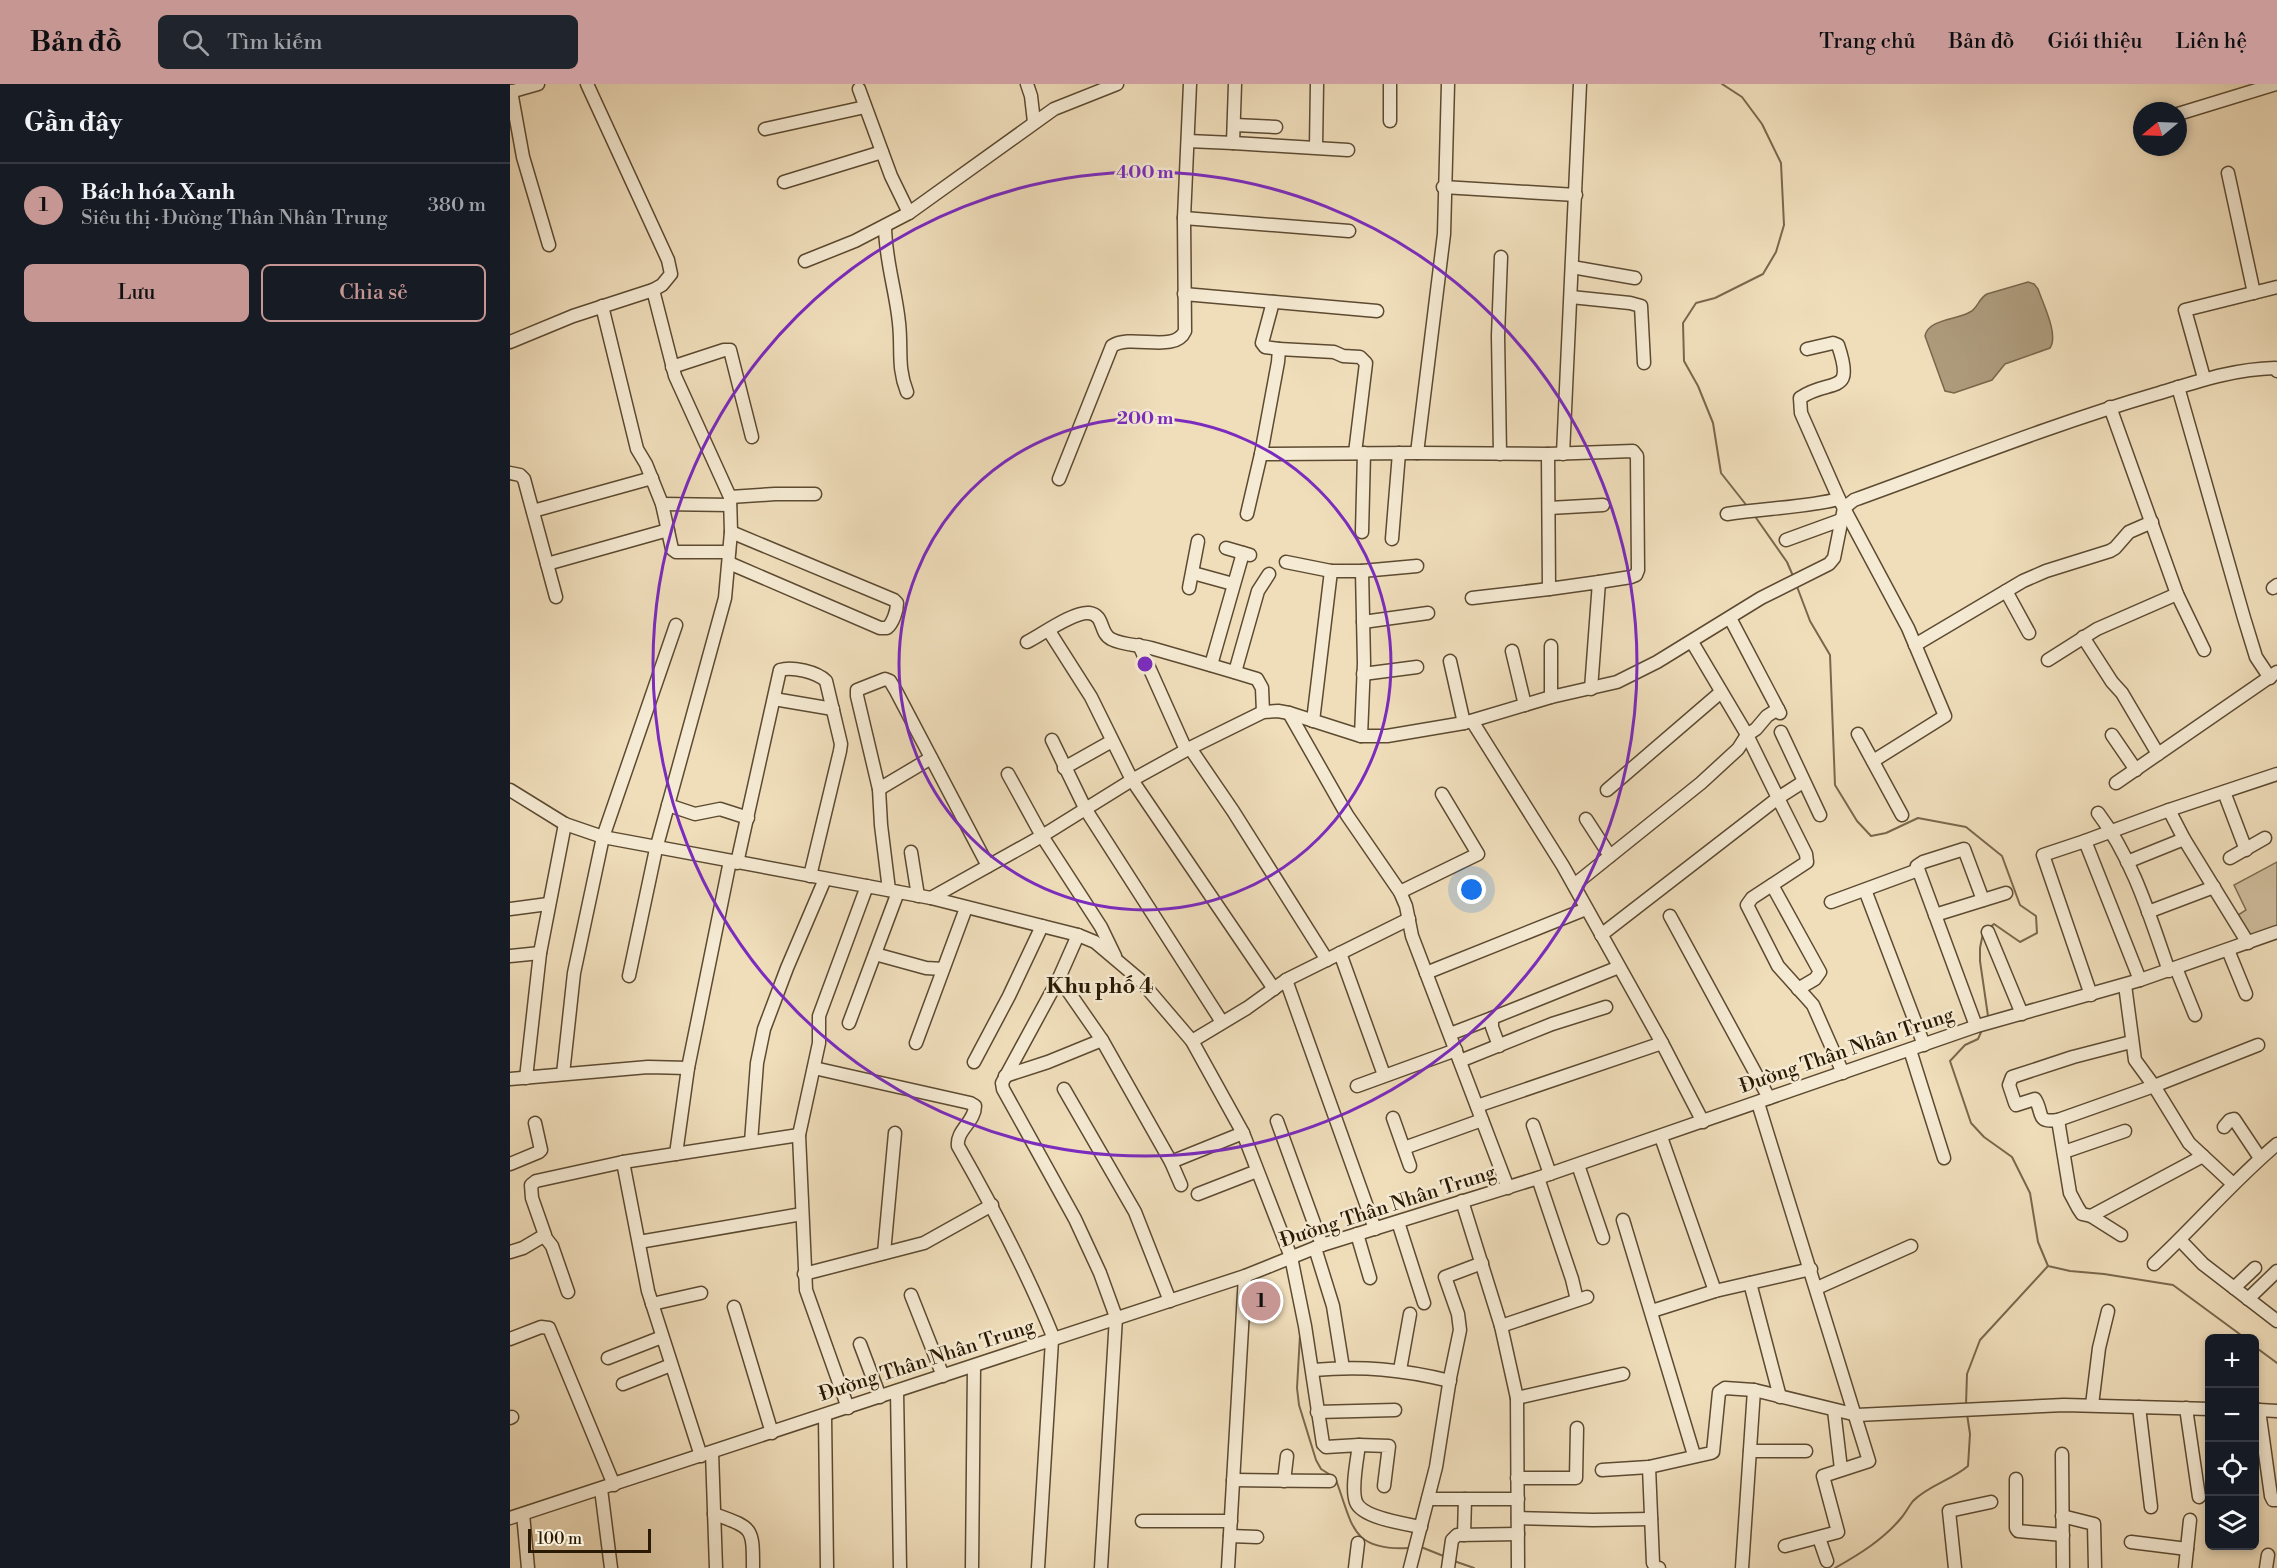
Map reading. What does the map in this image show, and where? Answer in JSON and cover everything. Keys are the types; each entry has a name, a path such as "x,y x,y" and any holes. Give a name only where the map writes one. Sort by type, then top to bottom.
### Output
{"street":[{"path":"510,342 528,333 602,306 653,290 669,279 671,274 670,267 587,84"},
{"path":"1027,84 1034,122"},
{"path":"805,261 909,213 1054,109 1117,84"},
{"path":"1059,479 1112,346 1117,342 1171,342 1180,338 1185,331 1184,218 1190,84"},
{"path":"1233,143 1235,84"},
{"path":"1316,147 1317,84"},
{"path":"1390,84 1390,121"},
{"path":"1418,453 1444,234 1443,187 1448,84"},
{"path":"1563,454 1580,84"},
{"path":"2187,111 2276,84"},
{"path":"534,85 510,91 523,157 549,245"},
{"path":"859,89 882,152 909,213"},
{"path":"765,129 866,107"},
{"path":"1234,125 1276,127"},
{"path":"1188,141 1348,150"},
{"path":"784,182 882,152"},
{"path":"2228,173 2254,293"},
{"path":"1443,187 1576,195"},
{"path":"1184,218 1349,231"},
{"path":"885,226 888,260 900,324 900,368 907,392"},
{"path":"1500,454 1498,326 1501,257"},
{"path":"1572,267 1635,278"},
{"path":"2204,378 2185,310 2277,287"},
{"path":"629,976 656,849 724,598 731,532 730,501 672,368 653,290"},
{"path":"1184,294 1377,311"},
{"path":"1570,297 1641,306 1644,363"},
{"path":"1273,302 1262,343 1265,347 1334,352 1343,356 1360,357 1366,363 1360,453 1362,532"},
{"path":"602,306 637,449 645,460 662,504 672,549 676,552 729,557 880,628 890,626 897,608 894,600 731,532"},
{"path":"1807,349 1836,343 1846,367 1845,375 1838,384 1807,393 1800,398 1799,404 1841,509 1915,645 1945,716 1873,761"},
{"path":"1247,514 1261,454 1280,349"},
{"path":"672,368 730,350 752,437"},
{"path":"1786,540 1854,500 2110,407 2204,378 2249,368 2276,369"},
{"path":"2116,783 2274,675 2256,657 2178,387"},
{"path":"2110,407 2177,594 2204,650"},
{"path":"1261,454 1633,452 1637,456 1638,570 1631,578 1473,598"},
{"path":"1392,539 1399,453"},
{"path":"1548,454 1549,589"},
{"path":"510,473 520,475 524,479 556,597"},
{"path":"532,512 652,478"},
{"path":"662,504 730,501 775,494 815,494"},
{"path":"1549,508 1603,505"},
{"path":"1727,514 1817,505 1841,509"},
{"path":"931,898 1042,836 1132,780 1263,712 1289,713 1361,736 1387,736 1468,722 1551,697 1592,689 1635,675 1786,585 1832,561 1841,509"},
{"path":"1915,645 2006,591 2046,571 2110,551 2128,532 2152,522"},
{"path":"547,564 668,530"},
{"path":"1189,588 1198,541"},
{"path":"1211,665 1233,584 1246,554 1226,548"},
{"path":"1286,562 1331,571 1417,566"},
{"path":"1313,721 1331,571"},
{"path":"1361,736 1362,571"},
{"path":"1193,573 1233,584"},
{"path":"1235,672 1258,591 1269,574"},
{"path":"1592,689 1599,582"},
{"path":"2006,591 2029,633"},
{"path":"2048,660 2097,628 2177,594"},
{"path":"1027,642 1066,620 1091,613 1100,619 1109,639 1139,645 1257,679 1260,683 1263,712"},
{"path":"1363,622 1428,613"},
{"path":"1574,885 1701,783 1738,749 1747,735 1767,716 1779,711 1730,618"},
{"path":"563,1074 574,973 603,837 676,625"},
{"path":"1049,631 1091,697 1132,780 1274,989"},
{"path":"2083,637 2112,682 2122,693 2158,754"},
{"path":"1692,642 1747,735 1808,859 1805,864 1752,898 1747,905 1778,966 1813,1005 1844,1073"},
{"path":"1139,645 1188,749 1233,811 1327,960"},
{"path":"1551,646 1551,697"},
{"path":"1512,651 1525,705"},
{"path":"1450,661 1468,722 1574,885 1703,1122"},
{"path":"1363,674 1417,667"},
{"path":"676,1154 688,1068 734,862 748,818 780,670 788,668 821,676 826,681 841,744 810,876"},
{"path":"849,1023 875,954 894,891 881,825 879,789 857,690 885,679 890,681 988,866"},
{"path":"1607,790 1721,692"},
{"path":"774,699 833,709"},
{"path":"1289,713 1347,815 1401,892 1412,936 1508,1188"},
{"path":"1781,732 1820,815"},
{"path":"1858,734 1902,815"},
{"path":"2112,735 2136,770"},
{"path":"1052,740 1086,810 1222,1022"},
{"path":"1064,768 1112,741"},
{"path":"879,789 931,758"},
{"path":"1008,774 1042,836 1101,927 1115,957"},
{"path":"2091,995 2043,855 2277,774"},
{"path":"1601,935 1778,798 1803,782"},
{"path":"510,790 565,824 603,837 656,849 931,898 1078,935 1095,942 1115,957 1140,980 1192,1041 1243,1132 1291,1257 1324,1446 1389,1446 1384,1486"},
{"path":"2224,792 2246,850"},
{"path":"1401,892 1478,854 1442,794"},
{"path":"668,805 695,814 720,809 748,818"},
{"path":"2169,810 2184,839 2248,943"},
{"path":"2098,813 2113,832 2172,970 2195,1015"},
{"path":"1586,819 1610,856"},
{"path":"526,1078 540,953 565,824"},
{"path":"2230,858 2265,838"},
{"path":"2127,862 2184,839"},
{"path":"2085,841 2140,980"},
{"path":"1976,1026 1918,870 1919,864 1964,849 1983,900"},
{"path":"911,852 918,896"},
{"path":"1831,902 1918,870"},
{"path":"751,1142 757,1063 764,1029 786,968 825,879"},
{"path":"1772,885 1820,972 1815,979 1798,989"},
{"path":"848,1408 806,1290 799,1136 819,1044 819,1016 867,886"},
{"path":"2148,912 2214,887"},
{"path":"1865,890 1924,1045"},
{"path":"1935,915 2006,893"},
{"path":"510,909 548,904"},
{"path":"916,1043 966,908"},
{"path":"1426,973 1586,909"},
{"path":"1670,916 1763,1100 1869,1461 1825,1475 1823,1479 1838,1532 1785,1546"},
{"path":"1192,1041 1286,980 1409,919"},
{"path":"974,1062 1042,926"},
{"path":"1988,932 2022,1014"},
{"name":"Đường Thân Nhân Trung","path":"510,1518 1245,1276 1357,1234 1578,1165 1976,1026 2124,985 2277,932"},
{"path":"1078,935 1059,978 1002,1083 1003,1089 1075,1219 1100,1273 1116,1317 1101,1568"},
{"path":"2228,950 2246,994"},
{"path":"510,956 540,953"},
{"path":"1340,953 1384,1075"},
{"path":"875,954 926,968 943,969"},
{"path":"1450,1034 1619,967"},
{"path":"1059,978 1102,1040 1171,1162 1181,1185"},
{"path":"1286,980 1375,1229"},
{"path":"2124,985 2135,1060 2189,1143 2233,1184"},
{"path":"1357,1086 1384,1075 1499,1046 1552,1024 1606,1006"},
{"path":"1492,1018 1492,1027 1499,1046"},
{"path":"1005,1076 1048,1062 1102,1040"},
{"path":"2132,1042 2073,1057 2012,1077 2009,1085 2015,1104 2035,1099 2043,1120 2058,1120 2154,1086 2258,1045"},
{"path":"1477,1106 1662,1043"},
{"path":"1910,1050 1944,1158"},
{"path":"510,1079 648,1067 688,1068"},
{"path":"814,1068 974,1105 974,1114 960,1134 958,1146 992,1205 1026,1272 1053,1340 1038,1568"},
{"path":"1064,1089 1135,1212 1170,1301"},
{"path":"1393,1118 1410,1166"},
{"path":"2224,1127 2234,1119 2260,1158"},
{"path":"1404,1148 1482,1120"},
{"path":"2058,1120 2070,1193 2082,1214 2091,1216 2121,1235"},
{"path":"1277,1121 1319,1247 1334,1306 1343,1368"},
{"path":"510,1164 541,1150 535,1123"},
{"path":"1501,1326 1582,1299 1572,1279 1544,1176 1533,1125"},
{"path":"2064,1152 2125,1131"},
{"path":"884,1253 895,1132"},
{"path":"1171,1162 1243,1132"},
{"path":"568,1292 552,1246 545,1237 532,1198 532,1183 623,1162 799,1136"},
{"path":"1661,1137 1715,1291"},
{"path":"2154,1264 2233,1184 2277,1144"},
{"path":"2091,1216 2203,1156"},
{"path":"623,1162 652,1304 671,1365 706,1454 714,1514 716,1568"},
{"path":"1578,1165 1603,1238"},
{"path":"1198,1194 1257,1171"},
{"path":"1462,1201 1501,1326 1517,1398 1518,1568"},
{"path":"804,1274 924,1244 992,1205"},
{"path":"639,1242 802,1214"},
{"path":"1623,1220 1694,1455"},
{"path":"1398,1222 1424,1303"},
{"path":"1357,1234 1370,1278"},
{"path":"510,1252 545,1237"},
{"path":"2180,1240 2203,1264 2277,1321"},
{"path":"1817,1288 1911,1246"},
{"path":"1410,1568 1436,1467 1460,1330 1458,1314 1445,1277 1482,1263"},
{"path":"2234,1288 2255,1268"},
{"path":"1652,1311 1715,1291 1811,1269"},
{"path":"2248,1299 2277,1271"},
{"path":"1228,1568 1245,1276"},
{"path":"1750,1283 1780,1397"},
{"path":"652,1304 701,1293"},
{"path":"911,1295 943,1376"},
{"path":"734,1307 772,1433"},
{"path":"2092,1405 2099,1348 2108,1311"},
{"path":"1400,1370 1410,1314"},
{"path":"510,1339 541,1327 549,1328 614,1485"},
{"path":"608,1358 662,1337"},
{"path":"860,1344 880,1397"},
{"path":"623,1384 671,1365"},
{"path":"972,1568 974,1366"},
{"path":"1312,1370 1343,1368 1400,1370 1450,1381"},
{"path":"1517,1398 1623,1374"},
{"path":"1602,1470 1649,1467 1713,1452 1720,1389 1754,1390 1857,1415 2092,1405 2205,1409"},
{"path":"1742,1568 1754,1390"},
{"path":"897,1391 900,1568"},
{"path":"2139,1407 2151,1507"},
{"path":"2186,1408 2199,1497"},
{"path":"1317,1412 1395,1410"},
{"path":"1834,1410 1841,1469"},
{"path":"2259,1410 2277,1411"},
{"path":"825,1416 827,1568"},
{"path":"2259,1422 2271,1496 2272,1500 2277,1500"},
{"path":"1517,1478 1576,1478 1577,1428"},
{"path":"1359,1445 1354,1495 1356,1504 1381,1518 1421,1527"},
{"path":"1750,1451 1806,1451"},
{"path":"2062,1454 2063,1568"},
{"path":"1284,1481 1287,1456"},
{"path":"1649,1467 1653,1563 1656,1568 1659,1568"},
{"path":"2016,1479 2016,1528 2018,1531 2063,1536"},
{"path":"1233,1480 1330,1481"},
{"path":"601,1489 611,1568"},
{"path":"1428,1499 1518,1499"},
{"path":"1464,1535 1465,1499"},
{"path":"1955,1568 1949,1511 1991,1502"},
{"path":"523,1514 528,1568"},
{"path":"714,1514 748,1528 753,1541 753,1568"},
{"path":"2062,1516 2094,1524 2095,1568"},
{"path":"1518,1518 1652,1519"},
{"path":"2185,1568 2190,1520"},
{"path":"1142,1521 1230,1521"},
{"path":"1449,1562 1454,1537 1457,1535 1518,1533"},
{"path":"1230,1536 1257,1537"},
{"path":"1819,1538 1827,1561"},
{"path":"2130,1542 2187,1549"},
{"path":"1355,1568 1358,1543"}],"shaded area":[{"path":"2028,282 2034,284 2038,289 2049,319 2053,335 2050,348 2005,364 1992,380 1954,393 1945,391 1925,336 1927,330 1937,323 1970,312 1987,294"},
{"path":"2277,862 2277,927 2249,937 2235,917 2246,910 2234,885"}],"waterway":[{"path":"1722,84 1742,97 1762,124 1781,163 1784,225 1776,252 1763,274 1715,298 1696,303 1683,323 1684,361 1698,386 1713,423 1721,473 1747,506"},
{"path":"1754,515 1787,562 1793,576"},
{"path":"1796,584 1810,621 1830,655 1835,785 1857,821 1871,836 1886,833 1918,818 1966,827 2002,856 2020,905 2036,916 2037,933 2020,942 1994,924 1989,928"},
{"path":"1983,933 1980,961 1988,1016 1986,1019"},
{"path":"1982,1030 1978,1039 1965,1045 1950,1061 1971,1123 1984,1137 2012,1157 2030,1193 2038,1242 2048,1266 2173,1285 2240,1334"},
{"path":"1966,1405 1967,1374 1980,1340 2048,1266"},
{"path":"1300,1335 1297,1388 1299,1405 1316,1460 1321,1469 1332,1476"},
{"path":"2259,1350 2277,1363"},
{"path":"1835,1568 1879,1539 1902,1517 1919,1495 1968,1466 1970,1434 1967,1414"},
{"path":"1336,1480 1351,1523 1365,1540 1390,1548 1409,1548"},
{"path":"1421,1547 1446,1557"},
{"path":"1454,1561 1474,1568"}],"place":[{"name":"Bách hóa Xanh","path":"1261,1301"}],"district":[{"name":"Khu phố 4","path":"1100,986"}]}
